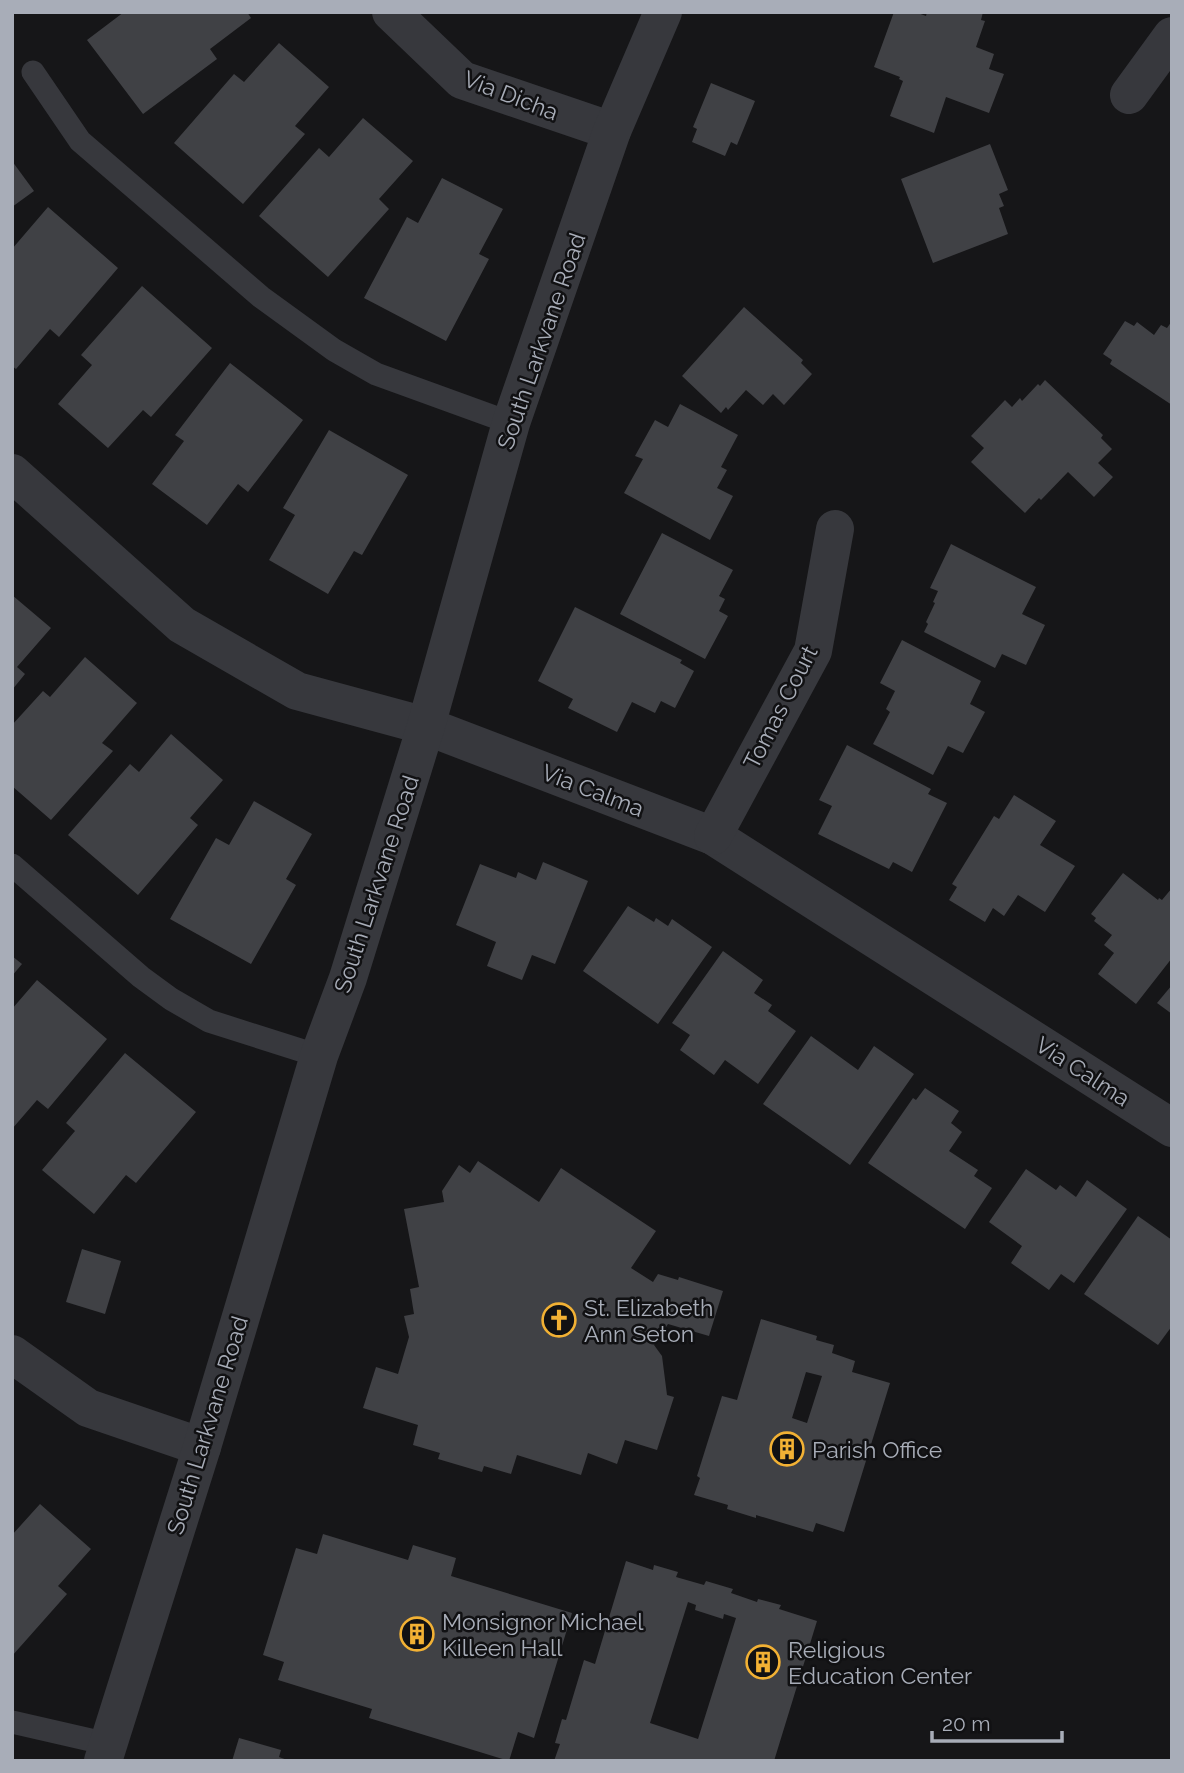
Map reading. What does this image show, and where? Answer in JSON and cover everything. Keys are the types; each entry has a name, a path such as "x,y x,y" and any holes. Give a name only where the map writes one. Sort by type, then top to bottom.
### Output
{"street":[{"name":"Via Dicha","path":"391,12 462,80 612,131"},
{"name":"South Larkvane Road","path":"106,1752 202,1447 319,1056 348,978 426,726 511,423 612,131 663,12"},
{"path":"1129,95 1172,36"},
{"name":"Via Calma","path":"12,473 182,625 297,691 426,726 713,836 1172,1128"},
{"name":"Tomas Court","path":"713,836 813,651 835,529"},
{"path":"12,1354 88,1408 202,1447"}],"lane":[{"path":"33,72 79,141 261,297 334,350 376,374 511,423"},
{"path":"12,865 141,977 171,999 209,1021 319,1056"},
{"path":"12,1722 106,1752"}],"building":[{"path":"124,12 247,12 251,18 210,49 217,59 143,114 87,40"},
{"path":"894,12 915,12 926,16 927,12 983,12 981,20 985,21 976,47 994,54 989,69 1004,74 989,113 946,97 934,133 890,116 903,81 900,77 874,67"},
{"path":"279,43 329,87 295,126 305,134 243,204 174,143 234,74 244,82"},
{"path":"711,83 755,101 737,145 731,142 725,156 692,142 697,129 693,127"},
{"path":"363,118 413,161 379,199 389,209 328,277 259,216 319,148 329,157"},
{"path":"990,144 1008,190 999,194 1004,206 999,208 1008,234 933,263 901,179"},
{"path":"12,161 34,191 12,207"},
{"path":"442,178 503,209 479,254 489,259 446,341 364,298 407,217 418,223"},
{"path":"48,207 118,268 59,337 50,329 16,369 12,366 12,249"},
{"path":"142,286 212,348 151,417 143,410 108,448 58,404 92,365 81,355"},
{"path":"744,307 803,360 801,363 812,374 784,405 773,394 763,405 746,390 728,410 726,407 721,413 682,376"},
{"path":"1125,321 1134,326 1137,322 1154,335 1161,325 1167,328 1172,321 1172,405 1110,364 1112,360 1103,354"},
{"path":"230,363 303,420 248,492 238,484 207,525 152,484 184,441 175,435"},
{"path":"1045,380 1103,435 1101,438 1112,449 1098,463 1113,477 1094,497 1068,472 1025,513 971,462 984,448 971,436 1005,400 1012,407"},
{"path":"680,404 738,435 721,467 727,470 717,488 733,496 710,540 624,493 643,459 635,456 655,420 668,427"},
{"path":"329,430 408,475 362,555 354,551 328,594 269,560 295,515 283,508"},
{"path":"662,533 733,570 719,596 725,599 719,611 728,616 705,659 620,614"},
{"path":"951,544 1036,587 1022,614 1045,625 1026,665 1002,654 995,668 924,632 938,591 930,588"},
{"path":"12,595 51,628 17,667 25,674 12,690"},
{"path":"575,607 682,660 680,663 694,671 675,708 661,701 655,713 632,702 617,732 568,708 573,699 538,681"},
{"path":"902,640 981,681 970,704 985,712 963,753 948,746 933,775 873,744 890,712 886,709 895,691 880,683"},
{"path":"85,657 137,703 102,743 113,751 51,820 12,786 12,725 43,691 50,697"},
{"path":"171,734 223,780 190,818 198,825 138,895 68,835 130,764 139,772"},
{"path":"847,745 931,789 928,794 947,803 912,872 893,862 889,869 818,834 832,806 819,800"},
{"path":"1014,795 1056,821 1040,845 1075,866 1045,912 1018,895 1004,916 993,908 985,922 949,900 957,887 952,884 994,816 999,819"},
{"path":"254,801 312,834 286,879 296,885 251,964 170,919 216,838 229,845"},
{"path":"543,862 588,881 555,964 532,955 522,980 487,966 496,942 456,925 480,864 516,878 518,872 536,880"},
{"path":"1123,873 1158,900 1162,900 1172,888 1172,958 1136,1004 1098,974 1114,953 1104,945 1112,935 1094,921 1096,918 1091,914"},
{"path":"628,906 654,922 656,918 668,926 672,919 712,947 658,1024 583,971"},
{"path":"723,951 763,980 754,993 772,1005 768,1011 796,1031 758,1084 725,1060 714,1075 680,1050 690,1035 672,1023"},
{"path":"12,956 22,964 12,976"},
{"path":"37,980 107,1039 48,1109 37,1100 12,1129 12,1009"},
{"path":"1172,985 1172,1014 1157,1003"},
{"path":"811,1036 858,1070 874,1046 914,1074 850,1165 763,1104"},
{"path":"125,1053 196,1112 136,1183 126,1175 94,1214 42,1170 75,1131 66,1123"},
{"path":"925,1088 959,1111 951,1123 962,1132 949,1151 978,1170 974,1176 992,1188 965,1229 868,1163 913,1098 916,1100"},
{"name":"St. Elizabeth Ann Seton","path":"478,1161 539,1202 561,1168 656,1231 631,1268 653,1282 658,1274 678,1280 679,1277 723,1291 709,1336 668,1324 654,1345 662,1356 667,1395 674,1397 657,1450 625,1440 617,1464 588,1453 581,1475 517,1455 511,1474 484,1466 482,1472 438,1459 440,1453 413,1445 418,1425 363,1408 376,1367 398,1374 409,1337 404,1316 414,1314 410,1289 419,1287 404,1209 444,1202 442,1191 459,1165 470,1173"},
{"path":"1026,1169 1056,1190 1060,1185 1076,1197 1087,1180 1127,1209 1074,1283 1061,1274 1049,1290 1011,1263 1022,1246 989,1222"},
{"path":"1138,1216 1172,1240 1172,1326 1158,1345 1084,1294"},
{"path":"82,1249 121,1261 105,1314 66,1302"},
{"name":"Parish Office","path":"761,1319 817,1336 816,1340 834,1345 832,1353 855,1361 852,1372 890,1383 844,1532 816,1523 813,1532 756,1515 756,1518 727,1509 728,1505 694,1495 700,1478 697,1476 722,1396 737,1400","holes":["806,1372 822,1376 807,1423 792,1418"]},
{"path":"40,1504 91,1549 58,1586 67,1594 12,1656 12,1535"},
{"name":"Monsignor Michael Killeen Hall","path":"323,1534 408,1560 413,1545 456,1558 451,1576 572,1613 534,1738 518,1732 509,1761 369,1718 372,1709 278,1680 284,1662 263,1655 296,1548 317,1554"},
{"name":"Religious Education Center","path":"626,1561 653,1570 654,1565 678,1572 676,1577 704,1585 706,1581 733,1589 731,1593 757,1602 758,1599 781,1605 779,1609 817,1621 774,1761 554,1761 560,1744 555,1743 562,1719 566,1720 584,1660 595,1664","holes":["688,1602 696,1605 695,1610 723,1619 724,1614 736,1618 698,1739 650,1723"]},
{"path":"239,1738 281,1750 279,1757 290,1761 232,1761"}],"place":[{"name":"St. Elizabeth Ann Seton","path":"559,1320"},
{"name":"Parish Office","path":"787,1449"},
{"name":"Monsignor Michael Killeen Hall","path":"417,1634"},
{"name":"Religious Education Center","path":"763,1662"}]}
